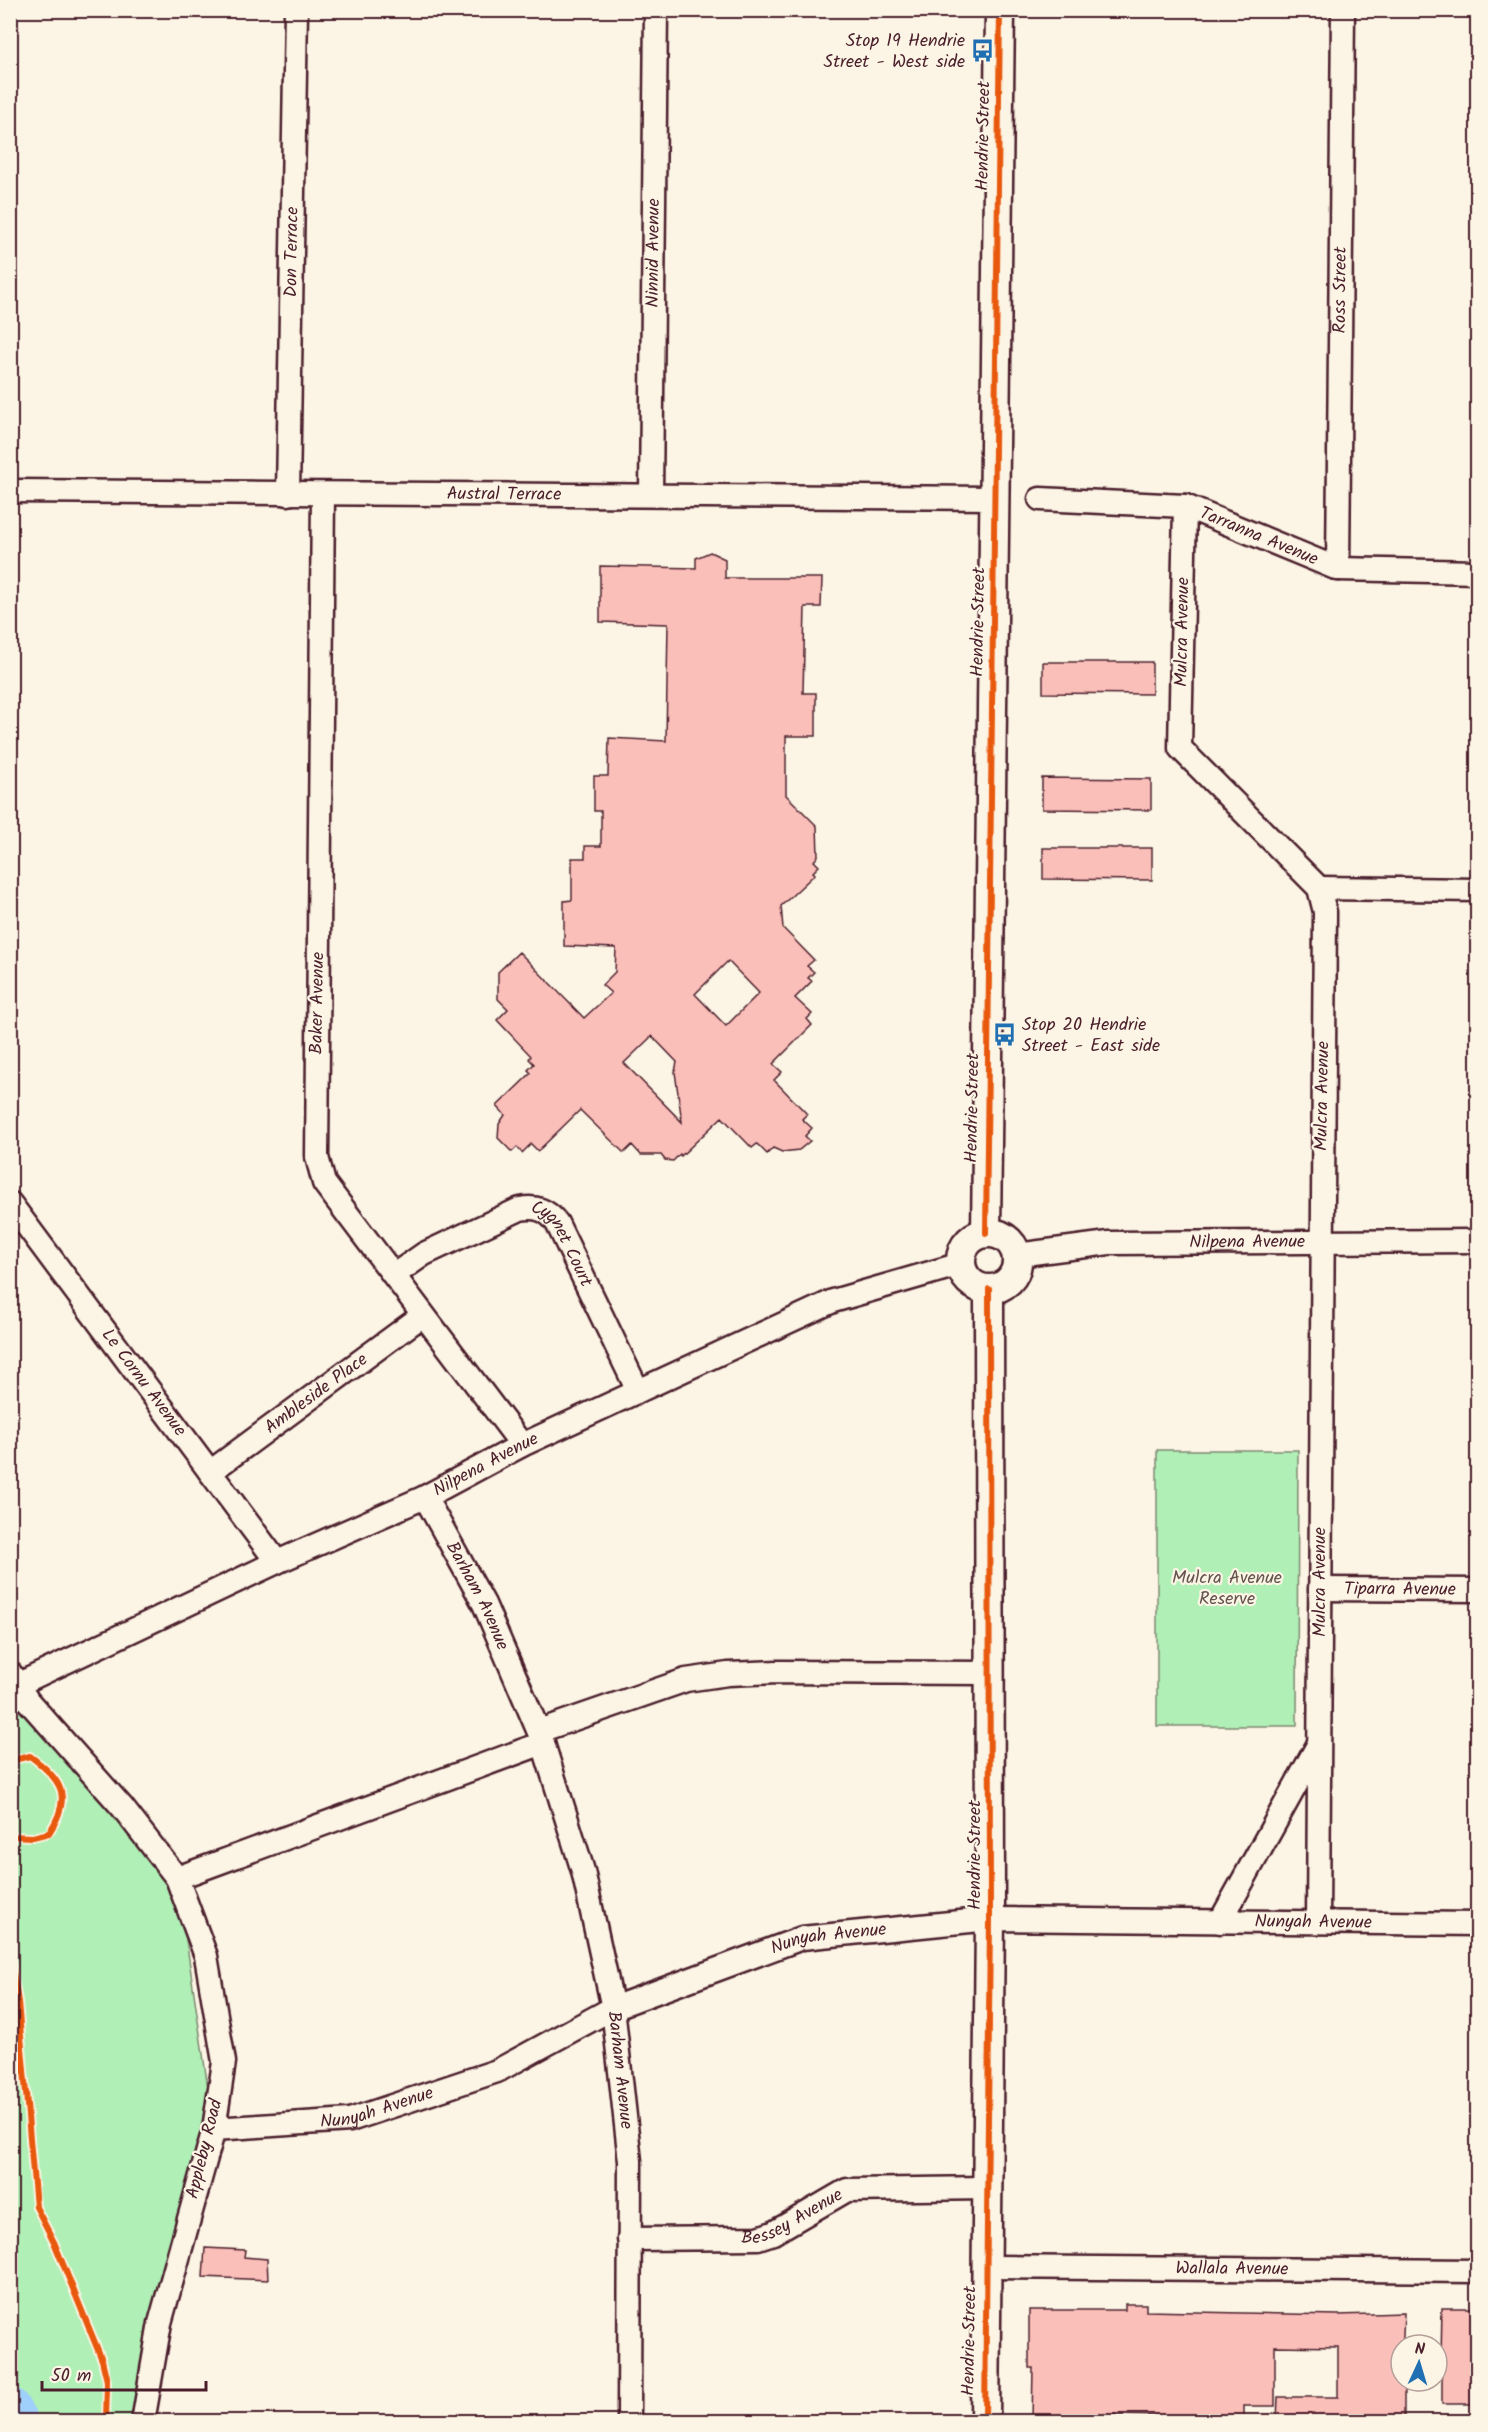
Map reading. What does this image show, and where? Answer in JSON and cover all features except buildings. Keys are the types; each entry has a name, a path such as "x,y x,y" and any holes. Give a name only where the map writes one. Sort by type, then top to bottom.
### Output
{"street":[{"name":"Don Terrace","path":"288,494 296,10"},
{"name":"Ninnid Avenue","path":"651,495 656,10"},
{"name":"Hendrie Street","path":"986,1233 1000,10"},
{"name":"Ross Street","path":"1338,569 1343,10"},
{"name":"Austral Terrace","path":"10,491 996,498"},
{"name":"Baker Avenue","path":"323,494 317,1157 324,1183 522,1445"},
{"name":"Tarranna Avenue","path":"1040,499 1185,506 1338,569 1478,572"},
{"name":"Mulcra Avenue","path":"1185,506 1180,748 1319,888 1325,912 1318,1922"},
{"path":"1319,888 1478,890"},
{"name":"Le Cornu Avenue","path":"10,1203 277,1562"},
{"name":"Cygnet Court","path":"394,1275 424,1254 520,1209 537,1208 544,1211 556,1223 638,1391"},
{"path":"986,1233 1005,1238 1017,1255 1017,1264 1010,1279 1003,1285 989,1289 973,1284 966,1277 961,1264 964,1249 969,1241 986,1233"},
{"name":"Nilpena Avenue","path":"1017,1255 1109,1243 1321,1240 1478,1241"},
{"name":"Nilpena Avenue","path":"15,1679 425,1497 522,1445 833,1301 961,1264"},
{"name":"Hendrie Street","path":"985,2421 990,1920 989,1289"},
{"name":"Ambleside Place","path":"210,1472 423,1315"},
{"name":"Barham Avenue","path":"425,1497 484,1604 541,1737 583,1871 613,2007 630,2161 629,2421"},
{"name":"Tiparra Avenue","path":"1320,1589 1478,1590"},
{"path":"177,1878 686,1680 778,1672 989,1673"},
{"name":"Appleby Road","path":"15,1679 28,1701 122,1808 177,1878 206,1956 224,2062 214,2128 160,2323 143,2421"},
{"name":"Mulcra Avenue","path":"1221,1922 1319,1744"},
{"name":"Nunyah Avenue","path":"214,2128 350,2120 497,2071 613,2007 802,1938 990,1920 1478,1924"},
{"name":"Bessey Avenue","path":"629,2239 758,2238 773,2233 847,2190 987,2188"},
{"name":"Wallala Avenue","path":"986,2267 1478,2271"}],"green space":[{"name":"Mulcra Avenue Reserve","path":"1157,1450 1298,1450 1297,1726 1157,1726"},
{"path":"10,1677 177,1878 214,2129 144,2421 19,2421 11,2407"}],"waterway":[{"path":"10,2407 19,2422"}],"cycle path":[{"path":"986,1233 1000,10"},
{"path":"985,2422 990,1919 989,1289"},
{"path":"10,1761 30,1756 56,1781 62,1799 61,1809 49,1833 33,1837 10,1836"},
{"path":"10,1954 18,2002 36,2207 54,2242 102,2360 107,2381 106,2422"}],"place":[{"name":"Stop 19 Hendrie Street - West side","path":"983,51"},
{"name":"Stop 20 Hendrie Street - East side","path":"1004,1035"}]}
